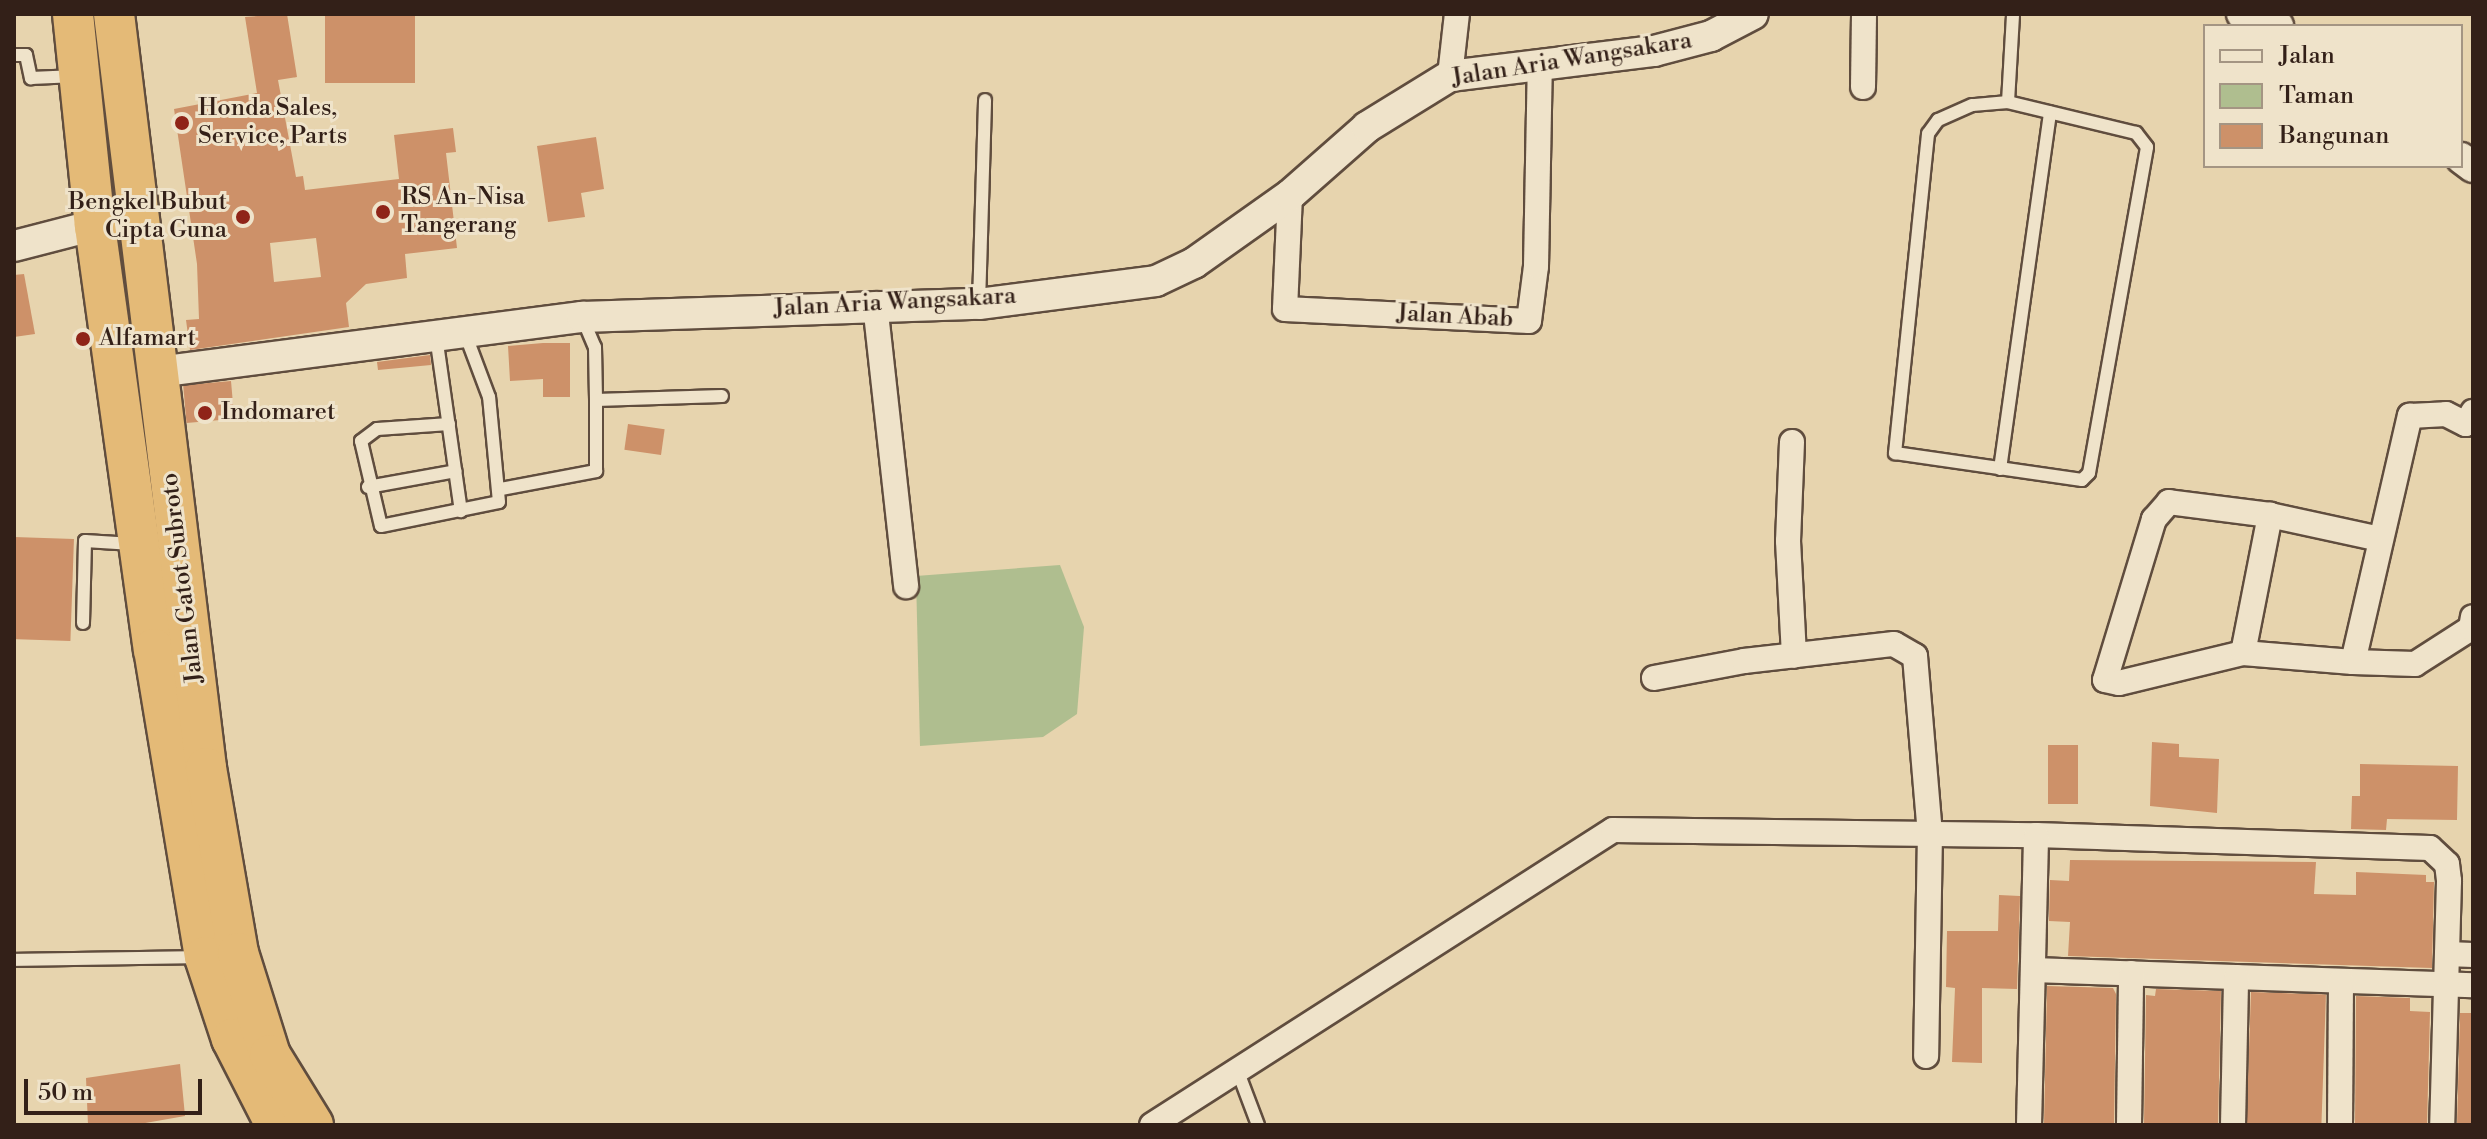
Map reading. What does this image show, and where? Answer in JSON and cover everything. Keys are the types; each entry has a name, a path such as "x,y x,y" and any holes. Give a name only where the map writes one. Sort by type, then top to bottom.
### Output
{"highway":[{"name":"Jalan Gatot Subroto","path":"73,14 95,226 140,544 222,955 270,1055 313,1125"},
{"name":"Jalan Gatot Subroto","path":"114,14 206,768 232,1039 276,1125"}],"street":[{"path":"1450,76 1457,14"},
{"name":"Jalan Aria Wangsakara","path":"158,372 582,317 875,304 979,304 1156,281 1194,263 1290,195 1367,127 1450,76 1654,51 1711,36 1753,14"},
{"path":"1863,87 1864,14"},
{"path":"2242,14 2272,24"},
{"name":"Jalan Abab","path":"1290,195 1285,309 1529,321 1536,266 1540,63"},
{"path":"14,246 138,214"},
{"path":"875,304 906,586"},
{"path":"2353,662 2410,416 2446,414 2471,421"},
{"path":"1792,442 1788,541 1794,656"},
{"path":"2380,539 2270,515 2185,501 2158,509 2105,680 2119,683 2243,653 2382,667 2415,664 2471,628 2473,617"},
{"path":"2243,653 2270,515"},
{"path":"1654,678 1894,644 1915,656 1930,833 1926,1056"},
{"path":"1152,1125 1613,830 2036,835 2430,848 2447,864 2442,1125"},
{"path":"2029,1125 2036,835"},
{"path":"2447,954 2473,955"},
{"path":"2033,970 2473,985"},
{"path":"2129,1125 2131,973"},
{"path":"2233,1125 2236,977"},
{"path":"2340,1125 2341,981"}],"lane":[{"path":"2008,102 2013,14"},
{"path":"14,55 26,55 31,78 79,76"},
{"path":"979,304 985,100"},
{"path":"2008,102 2136,133 2144,140 2146,153 2089,473 2082,480 1895,453 1928,134 1938,120 1972,105 2008,102"},
{"path":"2000,469 2050,112"},
{"path":"501,489 596,471 595,347 582,317"},
{"path":"451,335 449,424 461,511"},
{"path":"449,424 366,434 361,448 368,487 376,519 385,527 494,506 499,502 501,489 489,397 451,335"},
{"path":"596,400 722,396"},
{"path":"368,487 456,471"},
{"path":"83,623 85,541 140,544"},
{"path":"14,960 222,955"},
{"path":"1238,1072 1258,1125"}],"green space":[{"path":"1060,565 1084,627 1077,714 1043,737 920,746 916,576"}],"building":[{"path":"287,14 297,77 278,80 296,177 303,176 305,190 399,179 394,135 453,128 456,152 446,153 457,248 405,254 407,278 366,284 346,303 349,327 190,350 186,320 199,319 197,264 174,109 257,93 245,17","holes":["316,238 321,277 274,282 270,243"]},
{"path":"325,14 415,14 415,83 325,83"},
{"path":"596,137 604,189 581,193 585,217 548,222 537,146"},
{"path":"24,274 35,334 14,337 14,275"},
{"path":"570,343 570,397 543,397 543,379 510,381 508,346"},
{"path":"430,355 431,365 378,370 377,362"},
{"path":"231,381 234,419 186,423 183,385"},
{"path":"628,424 665,429 661,455 624,450"},
{"path":"14,537 74,539 70,641 14,639"},
{"path":"2152,742 2179,744 2179,757 2219,759 2217,813 2150,806"},
{"path":"2048,745 2078,745 2078,804 2048,804"},
{"path":"2360,764 2458,766 2457,820 2387,819 2386,830 2351,829 2352,796 2360,796"},
{"path":"2070,860 2316,862 2314,894 2356,895 2356,872 2426,875 2426,882 2434,882 2432,968 2068,956 2070,922 2049,921 2050,880 2069,881"},
{"path":"1999,895 2020,896 2017,989 1982,988 1982,1063 1952,1062 1955,988 1946,987 1947,931 1998,931"},
{"path":"2047,986 2113,988 2116,994 2114,1125 2044,1125"},
{"path":"2156,989 2221,991 2218,1125 2144,1125 2146,995 2155,996"},
{"path":"2251,992 2326,995 2321,1125 2246,1125"},
{"path":"2356,996 2410,998 2410,1011 2430,1012 2427,1125 2355,1125"},
{"path":"2460,1013 2473,1013 2473,1125 2457,1125"},
{"path":"180,1064 185,1116 134,1125 88,1125 86,1078"}],"place":[{"name":"Honda Sales, Service, Parts","path":"182,123"},
{"name":"RS An-Nisa Tangerang","path":"383,212"},
{"name":"Bengkel Bubut Cipta Guna","path":"243,217"},
{"name":"Alfamart","path":"83,339"},
{"name":"Indomaret","path":"205,413"}]}
